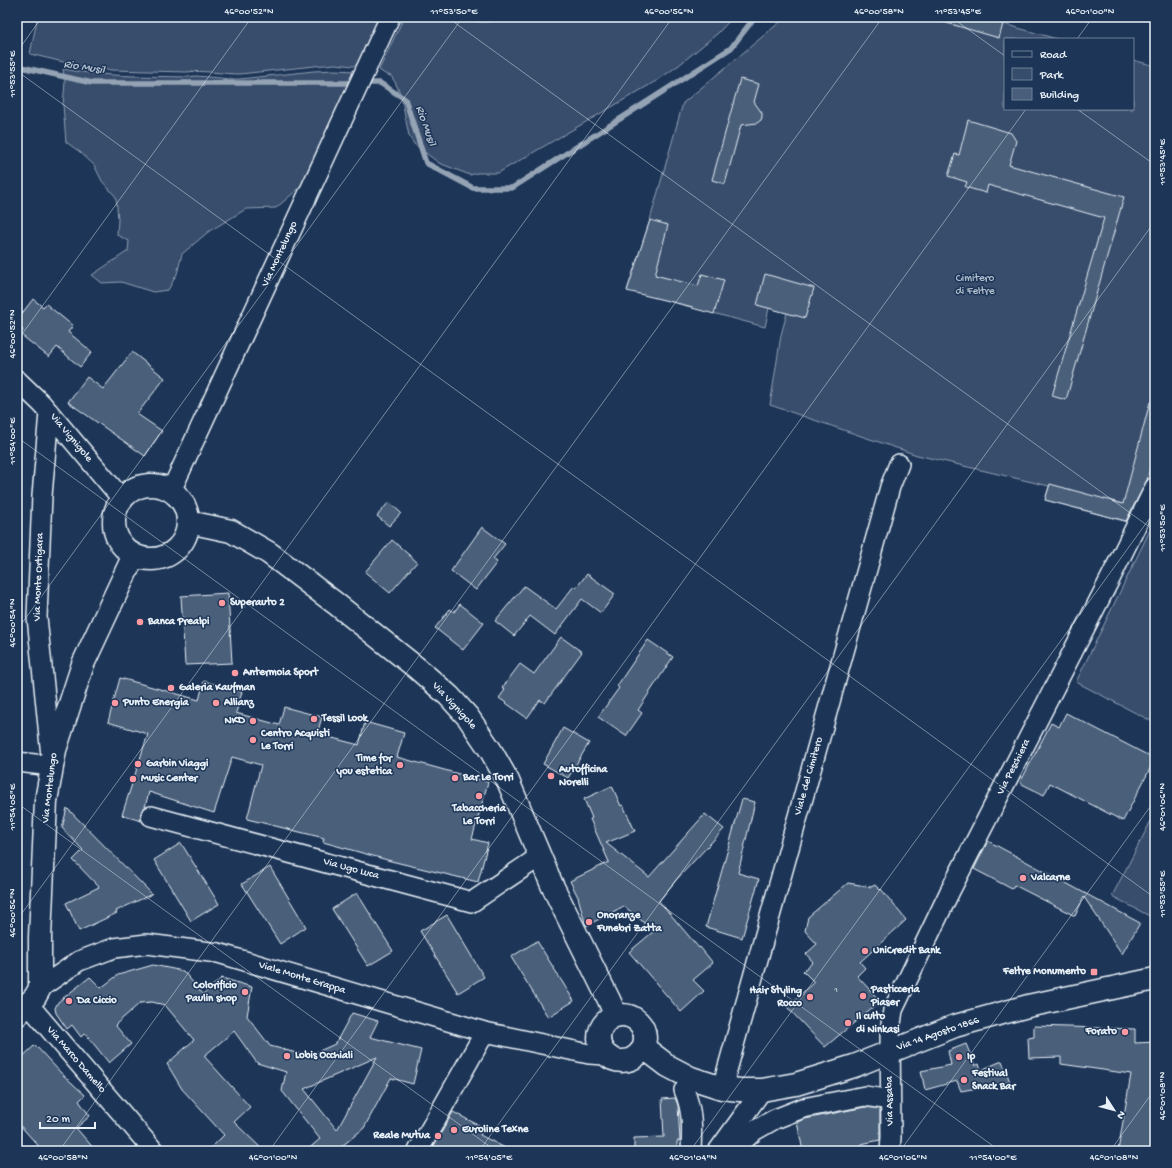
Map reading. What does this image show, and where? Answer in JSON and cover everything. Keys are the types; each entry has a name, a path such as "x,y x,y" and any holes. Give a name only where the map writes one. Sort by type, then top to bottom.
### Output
{"main road":[{"path":"151,485 162,486 172,491 179,498 188,515 188,525 185,537 179,547 169,555 158,559 146,559 134,556 118,541 114,519 116,509 122,499 130,492 140,487 151,485"},
{"name":"Via Vignigole","path":"188,525 198,524 231,531 269,553 335,602 418,670 449,696 468,717 494,756 508,781 539,857 616,1016"},
{"name":"Via Montelungo","path":"28,1003 40,926 46,809 55,750 83,664 134,556"},
{"name":"Via 14 Agosto 1866","path":"638,1052 690,1078 722,1088 762,1090 796,1084 854,1066 962,1024 1028,1006 1155,980"},
{"path":"623,1015 630,1016 636,1020 644,1033 644,1040 638,1052 629,1060 623,1061 611,1058 606,1054 599,1043 599,1036 600,1029 609,1018 623,1015"},
{"name":"Via 14 Agosto 1866","path":"638,1052 666,1081 684,1090 704,1092 722,1088"}],"street":[{"name":"Via Montelungo","path":"172,491 390,17"},
{"name":"Via Vignigole","path":"17,380 42,404 122,499"},
{"name":"Via Monte Ortigara","path":"49,412 42,496 37,617 52,766"},
{"name":"Viale del Cimitero","path":"722,1088 888,495 899,464"},
{"name":"Via Peschiera","path":"890,1051 890,1031 893,1010 950,891 1111,578 1155,487"},
{"path":"17,762 52,766"},
{"name":"Via Ugo Luca","path":"151,816 472,902 539,857"},
{"name":"Viale Monte Grappa","path":"28,1003 79,961 114,948 147,944 218,953 485,1032 589,1054 606,1054"},
{"name":"Via Marco Damello","path":"28,1003 154,1151"},
{"path":"418,1151 485,1032"},
{"name":"Via Assaba","path":"890,1051 890,1151"},
{"path":"684,1090 691,1112 692,1124 690,1151"},
{"path":"718,1151 762,1090"},
{"path":"732,1151 754,1131 775,1119 803,1108 865,1096 884,1099 890,1103"}],"green space":[{"path":"39,17 378,17 380,20 361,62 354,66 335,64 240,74 200,71 111,70 80,66 30,54 37,20"},
{"path":"404,17 461,17 464,21 486,22 515,17 733,17 718,33 658,80 498,173 477,173 470,175 439,163 414,144 409,136 401,95 395,82 391,76 379,70"},
{"name":"Cimitero di Feltre","path":"786,17 979,17 1053,38 1004,38 1004,110 1134,110 1134,60 1155,66 1155,449 1135,524 1045,500 1049,486 917,455 770,405 781,335 787,313 769,308 765,327 627,290 650,220 683,103"},
{"path":"63,69 109,75 196,76 231,79 314,71 355,71 305,183 276,208 246,209 208,232 182,254 177,274 168,290 153,292 121,282 102,283 92,275 128,251 129,241 117,235 118,219 116,197 102,181 94,165 66,142 63,105 65,82"},
{"path":"1155,520 1155,723 1076,682"},
{"path":"1155,813 1155,919 1112,896"}],"building":[{"path":"941,17 979,17 1003,24 999,38 940,21"},
{"path":"740,79 759,84 754,102 762,113 762,117 757,123 741,125 725,184 712,180"},
{"path":"968,120 1011,133 1016,141 1009,165 1124,197 1066,400 1052,396 1104,218 988,185 986,193 965,187 967,182 948,176 955,154 959,155"},
{"path":"650,220 668,225 655,275 698,286 702,274 724,280 714,314 692,308 693,307 627,291"},
{"path":"765,274 814,288 805,318 757,305"},
{"path":"33,299 43,307 46,304 73,326 68,332 92,352 80,367 57,347 49,357 20,334 23,330 17,325 17,320"},
{"path":"132,352 165,378 137,414 162,431 145,456 68,402 87,377 103,389"},
{"path":"1150,402 1155,403 1155,449 1147,480 1126,521 1045,500 1050,484 1123,504"},
{"path":"389,502 401,513 389,526 377,516"},
{"path":"482,527 505,544 493,559 497,562 476,590 451,571"},
{"path":"392,540 417,562 390,593 365,572"},
{"path":"587,574 615,594 601,613 582,599 555,635 530,616 514,636 495,621 524,586 556,609 574,586 576,588"},
{"path":"228,593 232,663 185,665 181,596"},
{"path":"460,604 484,623 463,650 435,628 450,609 454,612"},
{"path":"561,637 582,652 545,703 540,700 527,718 499,698 505,690 502,688 520,664 534,674"},
{"path":"648,640 673,657 638,710 642,713 626,736 598,717 619,688 617,686"},
{"path":"120,678 199,700 204,681 242,692 236,713 279,725 284,707 322,717 317,734 359,745 365,722 404,733 397,757 488,782 472,839 488,843 478,882 391,861 323,842 324,838 247,819 261,765 232,757 214,813 149,792 145,807 141,813 141,821 122,815 148,734 108,722"},
{"path":"1066,713 1155,759 1123,821 1050,783 1044,795 1020,783 1051,723 1059,727"},
{"path":"563,728 589,743 568,778 543,764"},
{"path":"612,786 635,831 606,843 649,877 705,814 724,829 677,879 659,901 713,963 693,980 704,991 681,1012 629,952 654,931 624,906 586,926 578,897 570,881 609,862 590,819 592,818 584,799"},
{"path":"742,799 755,802 738,873 759,879 742,938 706,927"},
{"path":"67,808 152,894 79,931 66,903 99,887 73,860 83,850 62,828"},
{"path":"988,841 1140,923 1122,954 1084,897 1075,916 1014,885 1012,889 974,869"},
{"path":"181,843 219,904 191,921 154,860"},
{"path":"270,867 306,927 280,944 242,884"},
{"path":"848,883 871,887 875,885 880,890 881,889 906,920 860,962 865,968 857,976 880,1001 825,1047 787,1007 814,982 803,971 813,962 806,954 817,944 805,931 808,917"},
{"path":"357,893 393,951 368,966 332,909"},
{"path":"447,915 484,977 458,993 420,931"},
{"path":"537,941 574,1001 548,1017 511,957"},
{"path":"153,965 183,971 203,994 222,978 252,987 247,1016 270,1046 308,1056 335,1044 352,1013 378,1021 370,1037 421,1050 413,1084 391,1078 364,1128 336,1151 306,1151 320,1139 282,1091 286,1072 257,1063 234,1031 204,1056 250,1107 234,1122 264,1151 208,1151 224,1135 182,1089 167,1064 194,1040 165,1005 152,1002 140,1003 115,1025 131,1044 109,1063 85,1033 81,1037 72,1025 67,1029 56,1013 55,1008 58,1002 90,977 101,988 118,975","holes":["377,1057 337,1130 304,1089"]},
{"path":"1034,1026 1135,1029 1135,1043 1155,1042 1155,1151 1118,1151 1131,1074 1061,1064 1061,1057 1029,1058 1028,1038 1034,1037"},
{"path":"966,1044 975,1066 979,1064 981,1070 1002,1061 1010,1082 961,1091 957,1081 925,1090 921,1071 951,1065 948,1051"},
{"path":"35,1045 61,1073 85,1095 79,1101 90,1116 76,1128 96,1151 43,1151 17,1122 17,1062"},
{"path":"675,1098 678,1105 680,1141 677,1141 677,1151 634,1151 634,1138 664,1137 662,1099"},
{"path":"865,1107 880,1109 880,1140 861,1144 862,1151 803,1151 797,1122 805,1119"},
{"path":"453,1112 484,1128 480,1135 511,1151 431,1151"}],"waterway":[{"name":"Rio Musil","path":"17,66 92,83 380,83 405,99 426,163 473,188 512,188 731,48 755,17"}],"place":[{"name":"Superauto 2","path":"222,603"},
{"name":"Banca Prealpi","path":"140,622"},
{"name":"Antermoia Sport","path":"235,673"},
{"name":"Galeria Kaufman","path":"171,688"},
{"name":"Punto Energia","path":"115,703"},
{"name":"Allianz","path":"216,703"},
{"name":"Tessil Look","path":"314,719"},
{"name":"NKD","path":"253,721"},
{"name":"Centro Acquisti Le Torri","path":"253,740"},
{"name":"Garbin Viaggi","path":"138,764"},
{"name":"Time for you estetica","path":"400,765"},
{"name":"Autofficina Norelli","path":"551,776"},
{"name":"Bar Le Torri","path":"455,778"},
{"name":"Music Center","path":"133,779"},
{"name":"Tabaccheria Le Torri","path":"479,796"},
{"name":"Valcarne","path":"1023,878"},
{"name":"Onoranze Funebri Zatta","path":"589,922"},
{"name":"UniCredit Bank","path":"865,951"},
{"name":"Feltre Monumento","path":"1094,972"},
{"name":"Colorificio Paulin shop","path":"245,992"},
{"name":"Pasticceria Piaser","path":"863,996"},
{"name":"Hair Styling Rocco","path":"810,997"},
{"name":"Da Ciccio","path":"69,1001"},
{"name":"Il culto di Ninkasi","path":"848,1023"},
{"name":"Forato","path":"1125,1032"},
{"name":"Lobis Occhiali","path":"287,1056"},
{"name":"Ip","path":"959,1057"},
{"name":"Festival Snack Bar","path":"964,1080"},
{"name":"Euroline Texne","path":"454,1130"},
{"name":"Reale Mutua","path":"438,1136"}]}
